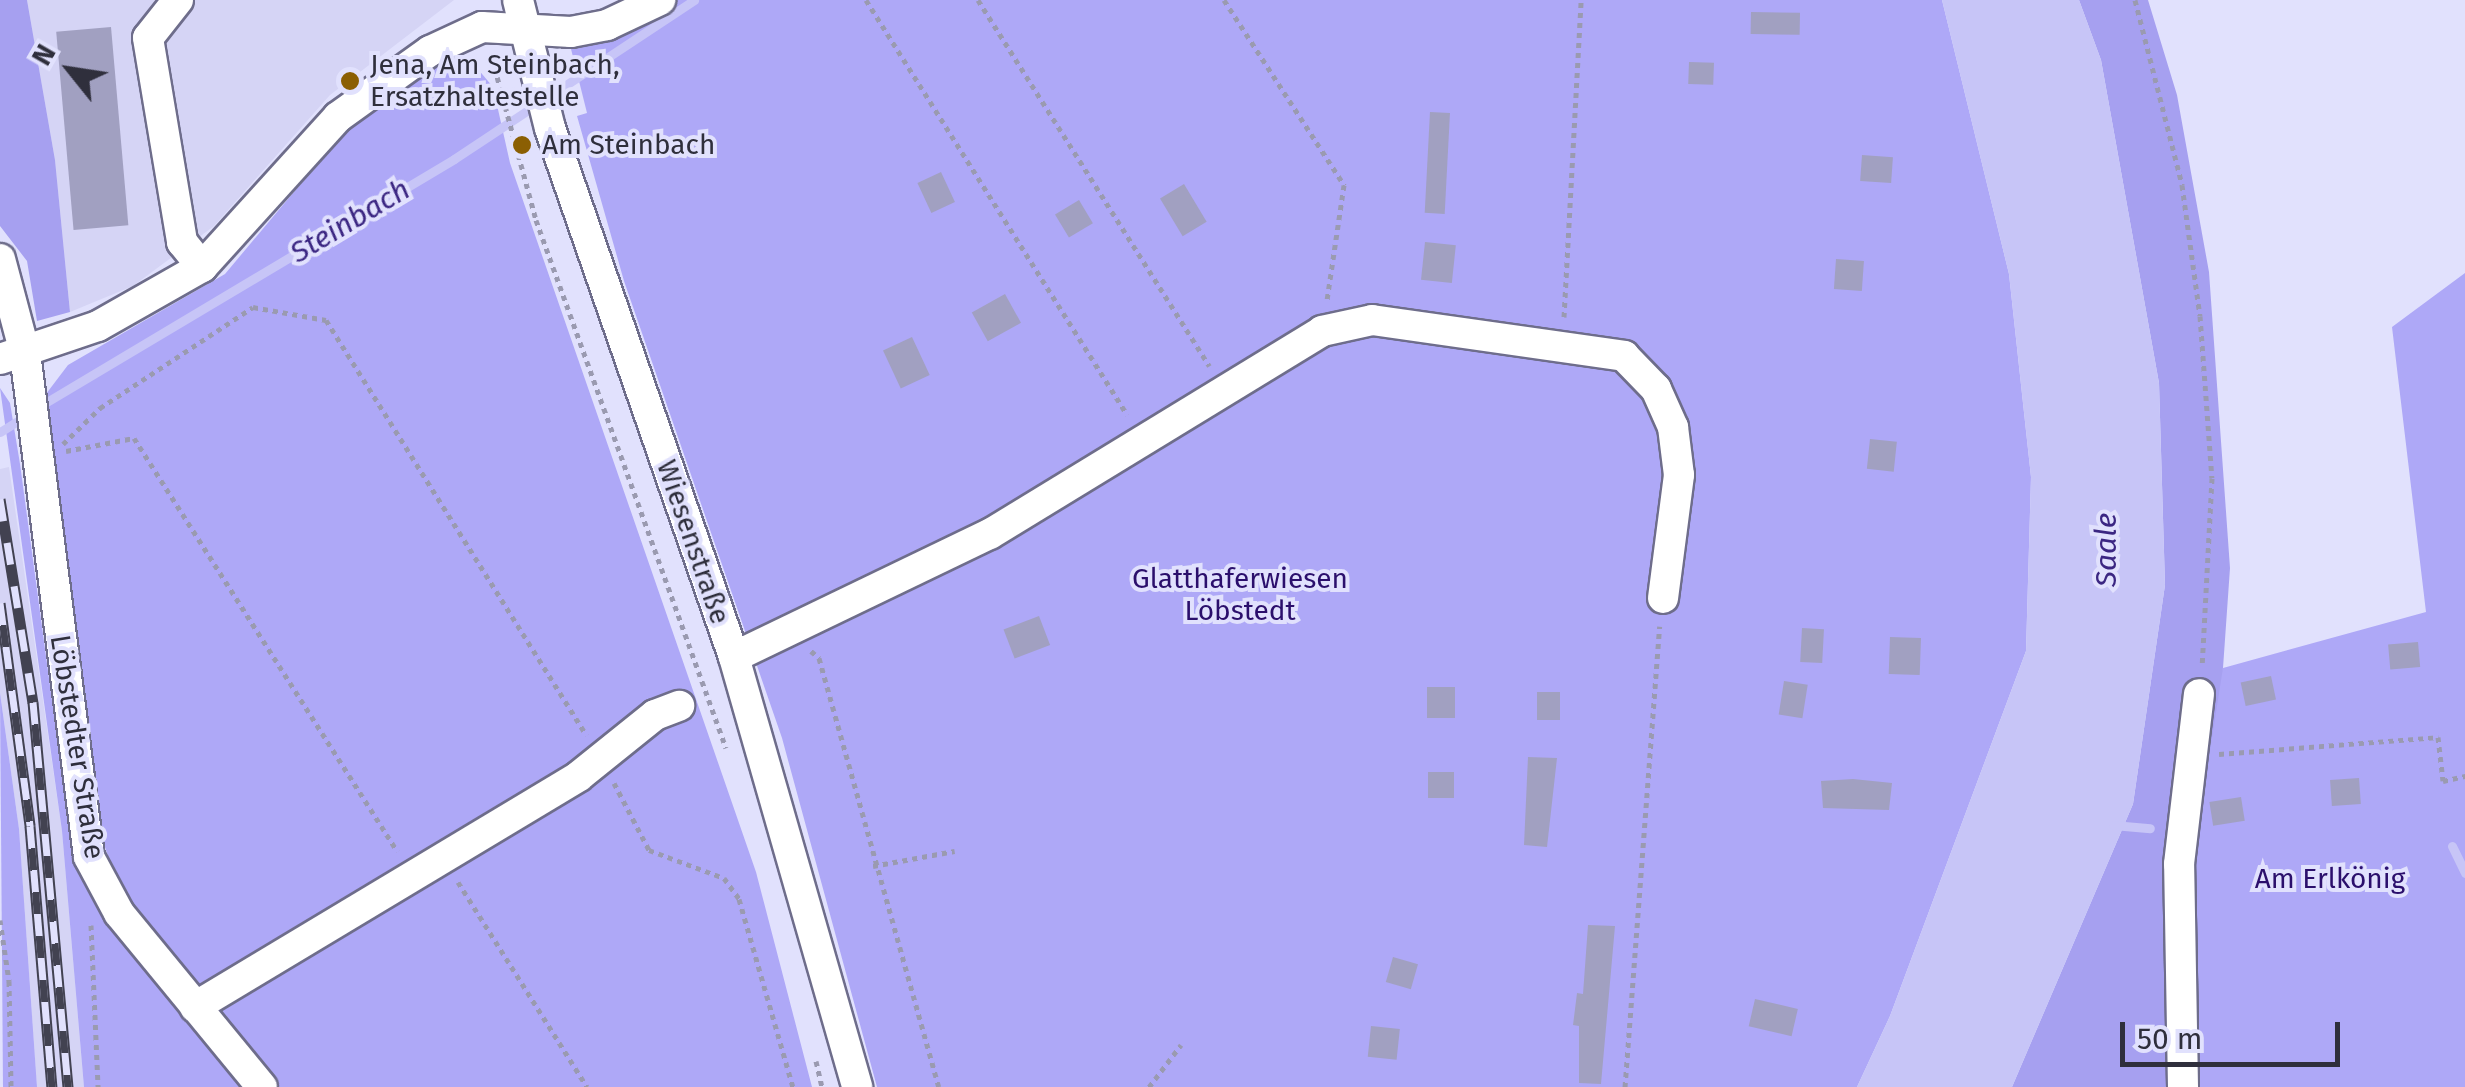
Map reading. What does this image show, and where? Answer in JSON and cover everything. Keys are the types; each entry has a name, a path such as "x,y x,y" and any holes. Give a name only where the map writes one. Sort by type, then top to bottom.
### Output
{"street":[{"path":"178,0 148,38 182,242 202,267"},
{"path":"12,356 98,326 202,267 362,95 462,35 520,14 571,32 607,24 660,0"},
{"name":"Wiesenstraße","path":"520,14 550,128 734,657 857,1087"},
{"name":"Löbstedter Straße","path":"0,258 12,356 29,392 34,456 89,857 120,913 262,1087"},
{"path":"734,657 990,534 1322,330 1372,320 1562,343 1624,356 1656,389 1673,427 1679,474 1662,598"},
{"path":"2183,1087 2179,864 2199,694"},
{"path":"195,1007 602,760 655,714 679,706"}],"path":[{"path":"866,0 1142,439"},
{"path":"978,0 1224,390"},
{"path":"1224,0 1344,186 1322,330"},
{"path":"1562,343 1582,0"},
{"path":"2135,0 2182,186 2200,316 2212,478 2199,694"},
{"path":"505,108 516,152 728,752"},
{"path":"34,456 69,441 100,408 253,307 326,320 602,760 650,850 724,878 739,899 794,1087"},
{"path":"34,456 134,438 412,874"},
{"path":"1625,1087 1662,598"},
{"path":"791,631 819,658 873,866 939,1087"},
{"path":"2191,756 2438,737 2443,781 2465,776"},
{"path":"873,866 956,851"},
{"path":"442,855 586,1087"},
{"path":"90,912 98,1087"},
{"path":"0,920 9,982 11,1087"},
{"path":"1149,1087 1181,1045"},
{"path":"813,1048 822,1087"}],"shaded area":[{"path":"0,0 27,0 55,160 70,312 37,321 27,261 0,226"},
{"path":"27,0 454,0 330,95 214,226 133,286 70,312 55,160"},
{"path":"2079,0 2148,0 2177,95 2209,272 2230,568 2223,668 2192,864 2195,1087 2012,1087 2133,804 2165,585 2159,383 2101,60"},
{"path":"9,467 62,831 84,1087 37,1087 19,829 0,693 0,469"}],"green space":[{"name":"Glatthaferwiesen Löbstedt","path":"676,0 1942,0 2009,274 2031,477 2026,651 1890,1016 1857,1087 877,1087 782,738 624,281 577,116 587,113 570,45"},
{"path":"440,62 477,68 493,87 510,163 756,872 812,1087 84,1087 62,831 0,388 10,403 20,464 71,841 85,885 118,933 140,915 115,876 99,830 46,394 68,365 225,274 345,131"},
{"name":"Am Erlkönig","path":"2465,273 2465,1087 2195,1087 2192,864 2217,680 2223,668 2426,612 2392,327"},
{"path":"0,693 19,829 37,1087 3,1087"}],"water":[{"name":"Saale","path":"1942,0 2079,0 2101,60 2159,383 2165,585 2133,804 2012,1087 1857,1087 1890,1016 2026,651 2031,477 2009,274"}],"building":[{"path":"1751,12 1800,13 1800,35 1751,34"},
{"path":"111,27 128,225 74,230 56,32"},
{"path":"1689,62 1714,63 1713,85 1688,84"},
{"path":"1430,112 1450,113 1445,214 1425,213"},
{"path":"1862,155 1893,157 1891,183 1860,181"},
{"path":"941,172 955,202 931,213 917,183"},
{"path":"1184,184 1207,222 1183,236 1160,198"},
{"path":"1079,200 1093,223 1069,238 1055,214"},
{"path":"1425,242 1456,245 1452,283 1421,280"},
{"path":"1836,259 1864,261 1862,291 1834,289"},
{"path":"1005,294 1021,323 988,341 972,312"},
{"path":"912,337 930,375 901,389 883,351"},
{"path":"1870,439 1897,442 1894,472 1867,469"},
{"path":"1039,616 1050,645 1015,659 1004,630"},
{"path":"1802,628 1824,629 1822,663 1800,662"},
{"path":"1890,637 1921,638 1920,675 1889,674"},
{"path":"2418,642 2420,667 2390,670 2388,645"},
{"path":"2271,676 2276,699 2246,706 2241,682"},
{"path":"1784,681 1808,685 1802,718 1779,715"},
{"path":"1427,687 1455,687 1455,718 1427,718"},
{"path":"1537,692 1560,692 1560,720 1537,720"},
{"path":"1528,757 1557,758 1547,847 1524,845"},
{"path":"1428,772 1454,772 1454,798 1428,798"},
{"path":"2359,778 2361,804 2332,806 2330,780"},
{"path":"1821,781 1892,783 1889,810 1823,808"},
{"path":"2241,797 2245,821 2213,826 2209,802"},
{"path":"1588,925 1615,926 1601,1084 1579,1083 1579,1026 1573,1025 1577,993 1583,994"},
{"path":"1393,957 1418,964 1411,989 1386,982"},
{"path":"1755,999 1798,1009 1792,1036 1749,1026"},
{"path":"1371,1026 1400,1029 1397,1060 1368,1057"}],"waterway":[{"name":"Steinbach","path":"40,406 454,159 694,0"},
{"name":"Steinbach","path":"0,432 27,415"},
{"path":"2113,825 2150,828"},
{"path":"2452,846 2465,873"}],"railway":[{"path":"0,499 33,702 68,1087"},
{"path":"0,603 30,826 52,1087"}],"place":[{"name":"Jena, Am Steinbach, Ersatzhaltestelle","path":"350,81"},
{"name":"Am Steinbach","path":"522,145"}]}
